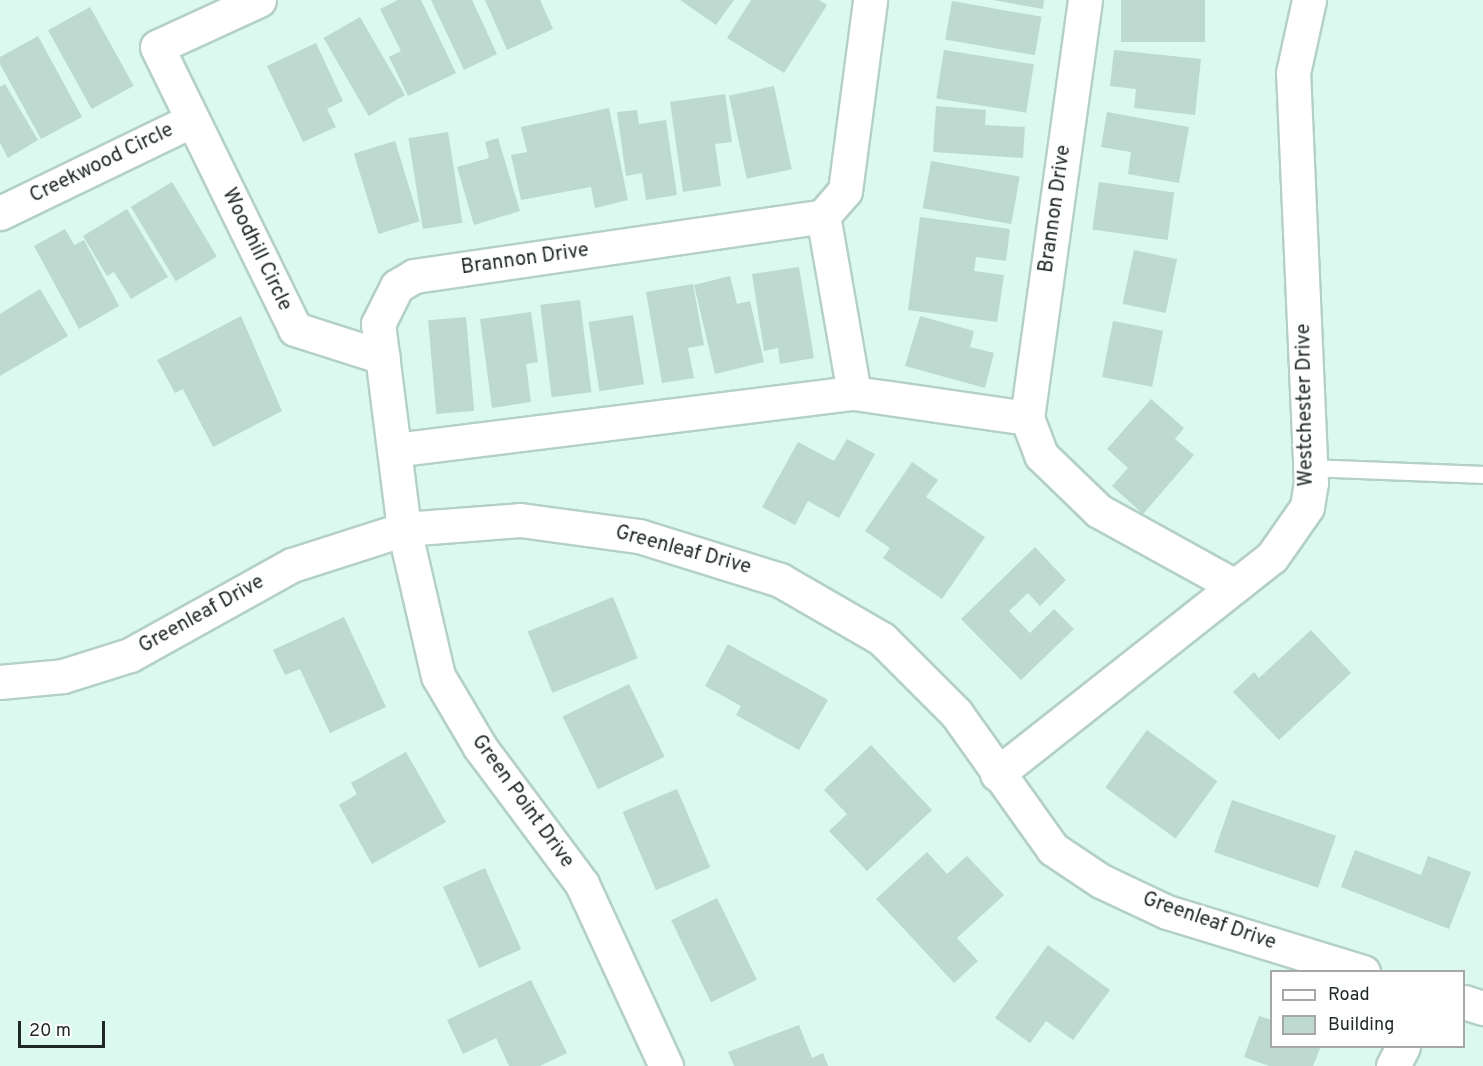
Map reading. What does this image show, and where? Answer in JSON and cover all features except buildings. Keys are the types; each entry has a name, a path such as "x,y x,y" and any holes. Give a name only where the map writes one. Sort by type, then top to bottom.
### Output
{"street":[{"name":"Creekwood Circle","path":"0,213 192,120 157,48 259,0"},
{"path":"854,393 824,216 845,191 870,0"},
{"name":"Brannon Drive","path":"1085,0 1027,418 1041,455 1089,503 1234,586"},
{"name":"Westchester Drive","path":"997,774 1234,586 1297,527 1306,507 1311,468 1293,73 1309,0"},
{"name":"Woodhill Circle","path":"192,120 295,329 383,357"},
{"name":"Brannon Drive","path":"404,529 378,324 384,305 397,286 414,276 824,216"},
{"path":"394,450 854,393 1027,418"},
{"name":"Greenleaf Drive","path":"0,682 63,676 130,655 292,565 404,529 520,520 575,524 716,556 780,580 841,612 922,673 1053,849 1101,881 1167,912 1356,970"},
{"name":"Green Point Drive","path":"404,529 438,676 480,747 582,884 666,1066"},
{"path":"1465,1002 1483,1008"},
{"path":"1393,1066 1402,1048"}],"lane":[{"path":"1311,468 1483,475"}]}
